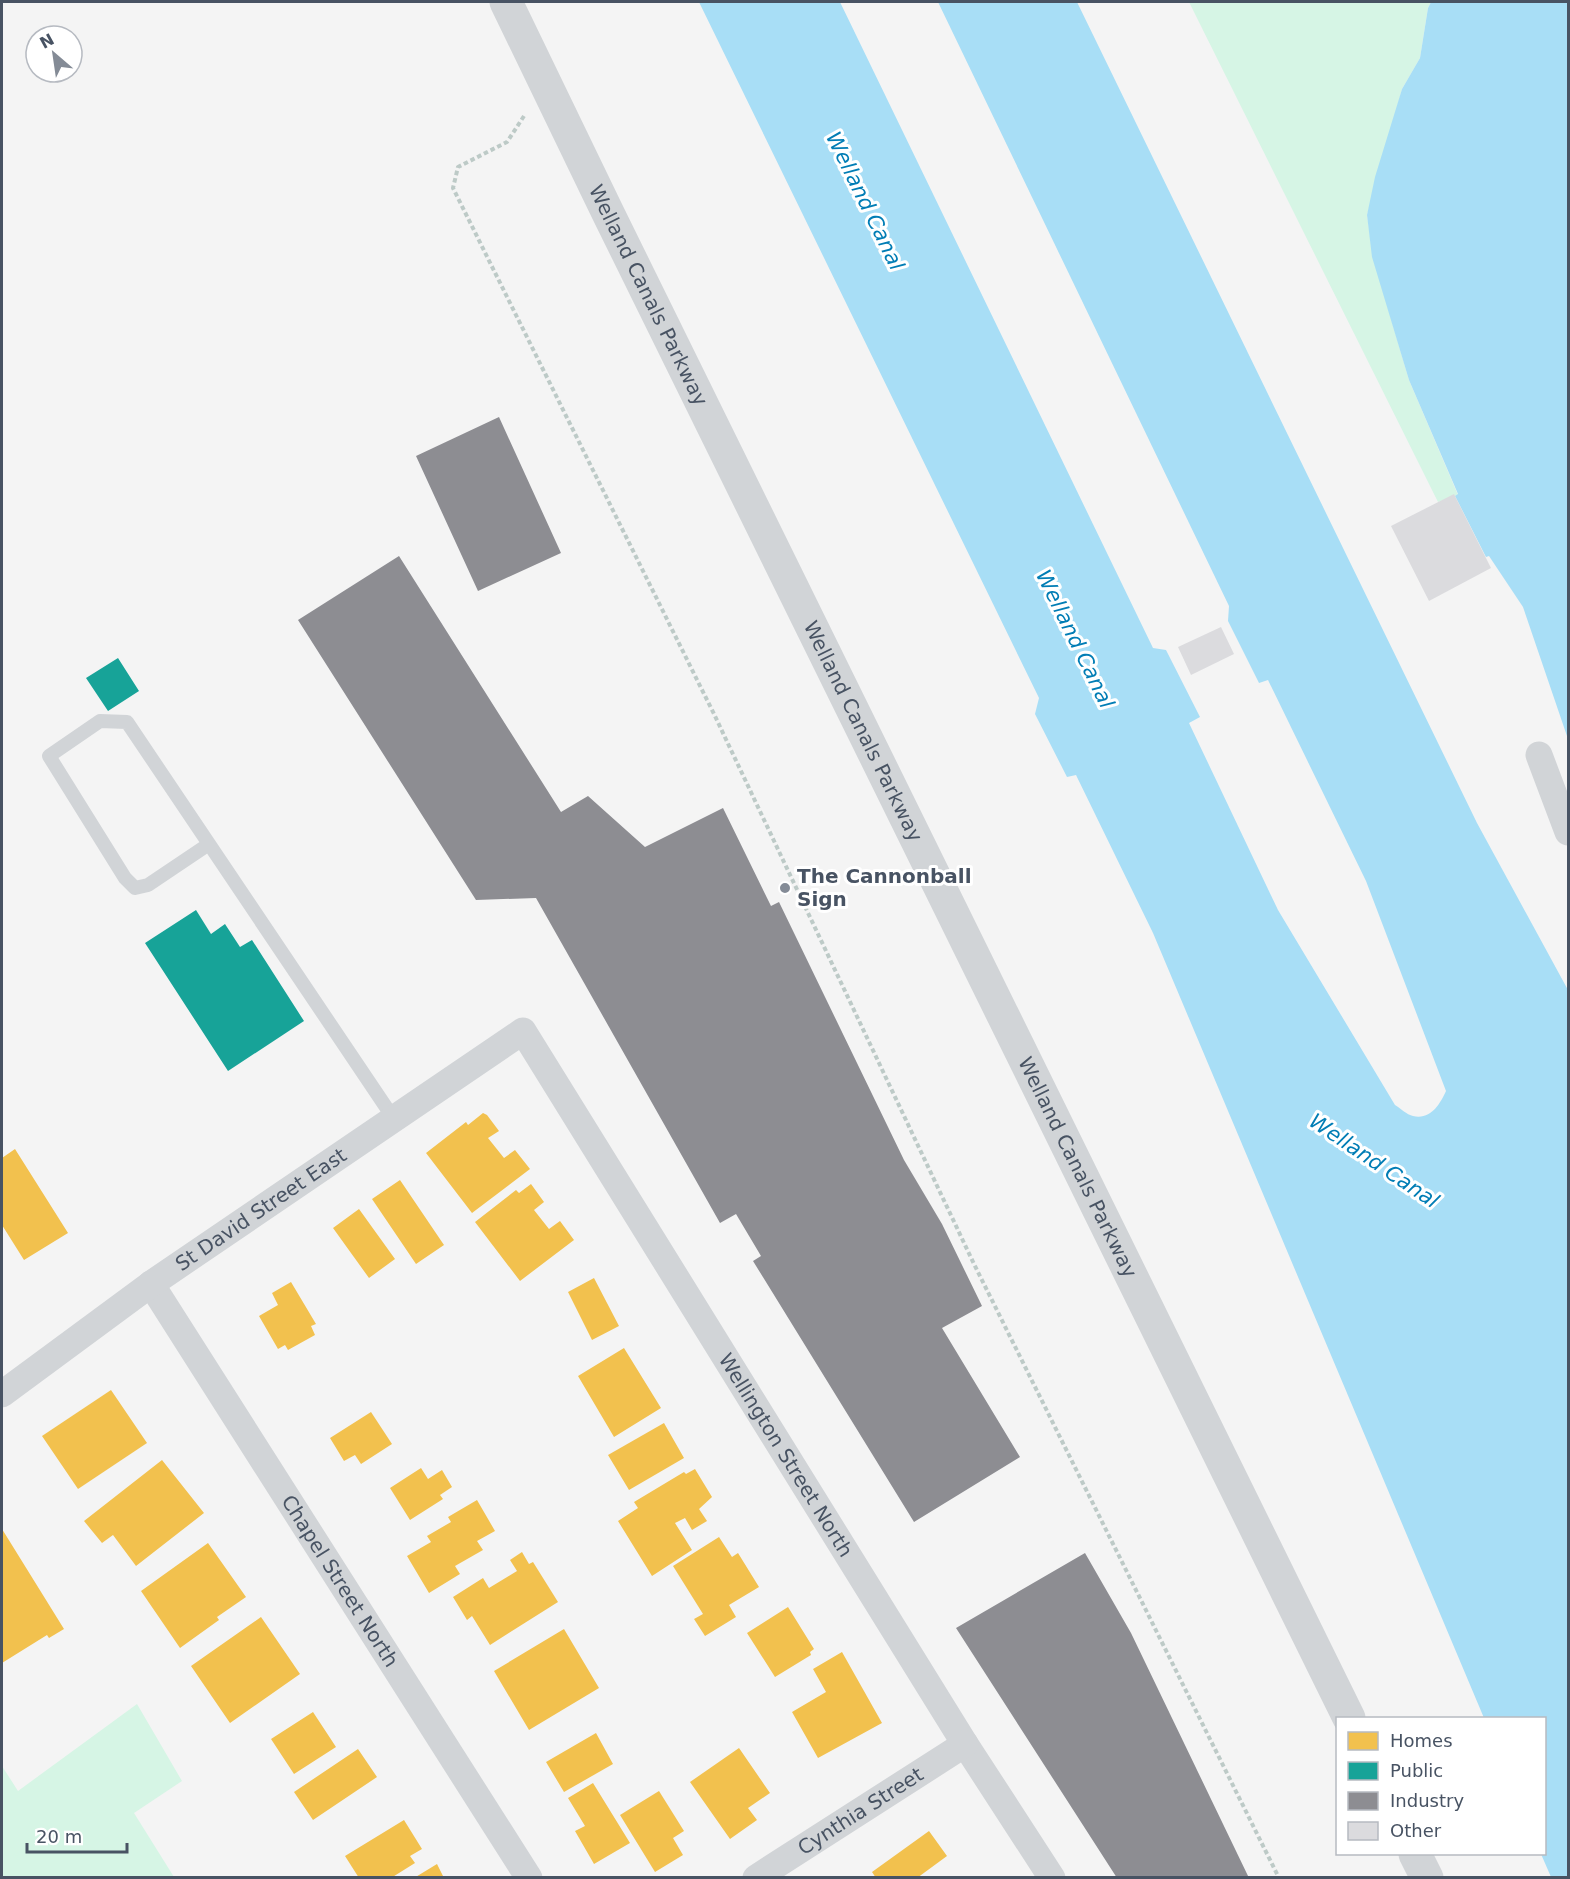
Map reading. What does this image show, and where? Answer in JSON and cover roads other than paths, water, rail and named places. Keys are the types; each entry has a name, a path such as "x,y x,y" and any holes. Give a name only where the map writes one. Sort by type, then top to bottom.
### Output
{"street":[{"name":"Welland Canals Parkway","path":"506,2 612,222 1348,1717"},
{"path":"1539,755 1569,832"},
{"name":"St David Street East","path":"2,1394 151,1284 523,1031"},
{"name":"Wellington Street North","path":"523,1031 965,1744 1052,1878"},
{"name":"Chapel Street North","path":"151,1284 529,1878"},
{"name":"Cynthia Street","path":"756,1878 965,1744"},
{"path":"1416,1855 1427,1878"}],"lane":[{"path":"209,844 148,885 135,888 125,878 49,756 100,721 127,722 394,1119"}],"water":[{"name":"Welland Canal","path":"699,2 840,2 1153,648 1166,650 1200,717 1189,723 1278,910 1395,1105 1411,1115 1425,1116 1438,1106 1446,1091 1366,881 1268,680 1259,683 1228,621 1229,606 938,2 1077,2 1477,823 1568,990 1568,1877 1551,1877 1541,1855 1546,1855 1546,1717 1484,1717 1153,933 1076,775 1067,777 1035,714 1039,698"},
{"path":"1431,2 1568,2 1568,739 1523,607 1489,556 1486,557 1455,496 1458,494 1409,380 1372,257 1367,215 1375,177 1402,89 1420,58"}],"place":[{"name":"The Cannonball Sign","path":"785,888"}]}
